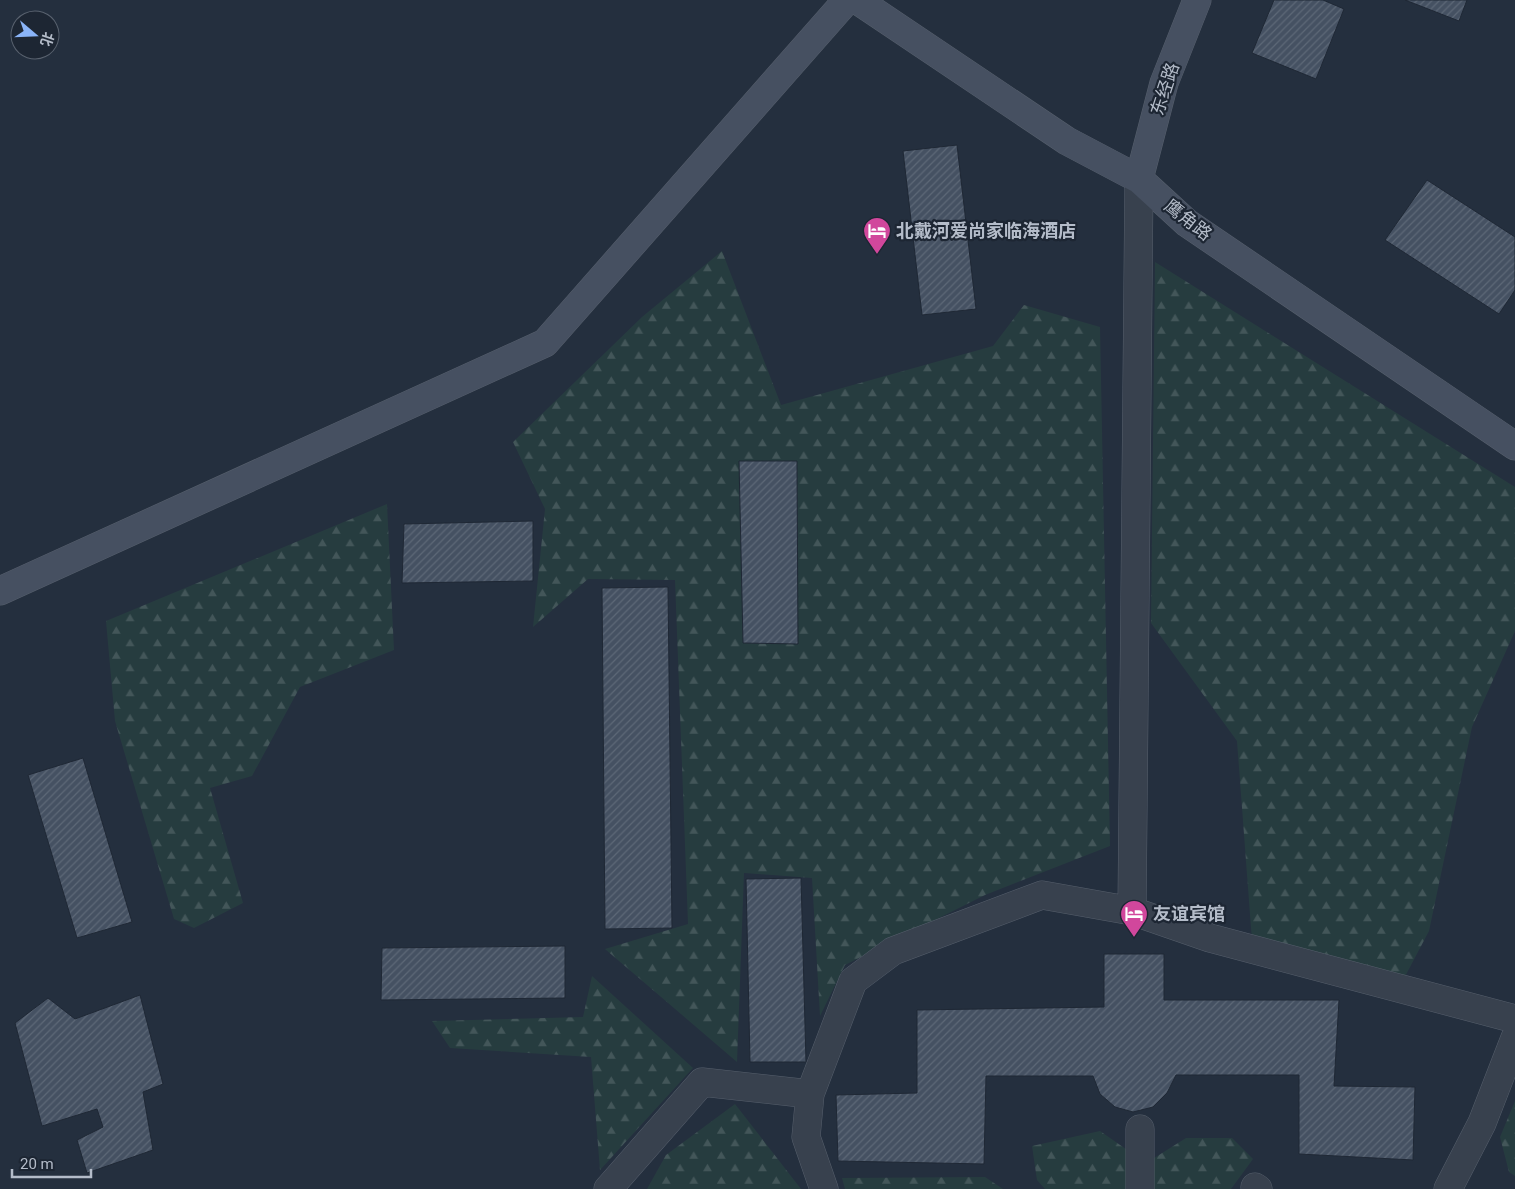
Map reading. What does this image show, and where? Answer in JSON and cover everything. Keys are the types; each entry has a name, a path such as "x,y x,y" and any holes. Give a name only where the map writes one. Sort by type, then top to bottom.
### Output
{"street":[{"path":"0,591 545,343 847,0"},
{"name":"鹰角路","path":"857,0 1067,141 1139,179 1187,223 1515,446"},
{"name":"东经路","path":"1139,179 1164,83 1197,0"},
{"path":"1132,911 1139,179"},
{"path":"824,1189 806,1137 810,1094 853,981 893,951 1042,895 1132,911 1210,938 1515,1019"},
{"path":"1448,1189 1482,1124 1515,1038"},
{"path":"608,1189 702,1082 810,1094"},
{"path":"1140,1129 1140,1189"}],"green space":[{"path":"722,251 781,405 993,346 1024,305 1100,327 1110,846 985,895 845,965 820,1016 812,878 744,873 737,1062 605,949 688,924 675,580 588,579 533,627 545,509 513,442 642,317"},
{"path":"1155,262 1515,487 1515,631 1472,727 1429,931 1400,986 1252,941 1237,741 1151,623"},
{"path":"387,504 394,650 300,687 252,776 210,788 243,903 194,928 174,919 115,721 106,621"},
{"path":"592,976 693,1068 600,1170 591,1057 450,1048 432,1021 583,1017"},
{"path":"1515,1101 1515,1176 1509,1172 1500,1137"},
{"path":"735,1104 801,1189 647,1189 666,1155"},
{"path":"1100,1131 1133,1154 1151,1160 1186,1138 1232,1138 1253,1159 1231,1189 1045,1189 1037,1180 1032,1146"},
{"path":"985,1177 1003,1189 845,1189 842,1178"}],"building":[{"path":"1274,0 1323,0 1344,9 1316,79 1252,53"},
{"path":"1405,0 1467,0 1459,21"},
{"path":"957,145 976,309 922,315 903,151"},
{"path":"1427,180 1515,237 1515,290 1499,314 1385,240"},
{"path":"739,461 797,461 798,644 743,643"},
{"path":"533,521 533,581 402,583 404,524"},
{"path":"668,587 672,928 605,929 602,588"},
{"path":"83,758 132,922 77,938 28,775"},
{"path":"801,878 806,1062 750,1062 746,879"},
{"path":"565,946 565,998 381,1000 382,948"},
{"path":"1104,954 1164,954 1164,1000 1339,1000 1334,1086 1415,1087 1413,1160 1299,1154 1299,1075 1176,1075 1167,1093 1153,1107 1133,1112 1115,1107 1100,1094 1093,1076 986,1076 984,1164 838,1161 836,1095 917,1093 917,1010 1104,1007"},
{"path":"140,995 163,1084 143,1092 153,1150 87,1173 77,1140 103,1127 97,1109 42,1126 15,1023 48,998 75,1019"}],"place":[{"name":"北戴河爱尚家临海酒店","path":"877,255"},
{"name":"友谊宾馆","path":"1134,938"}]}
